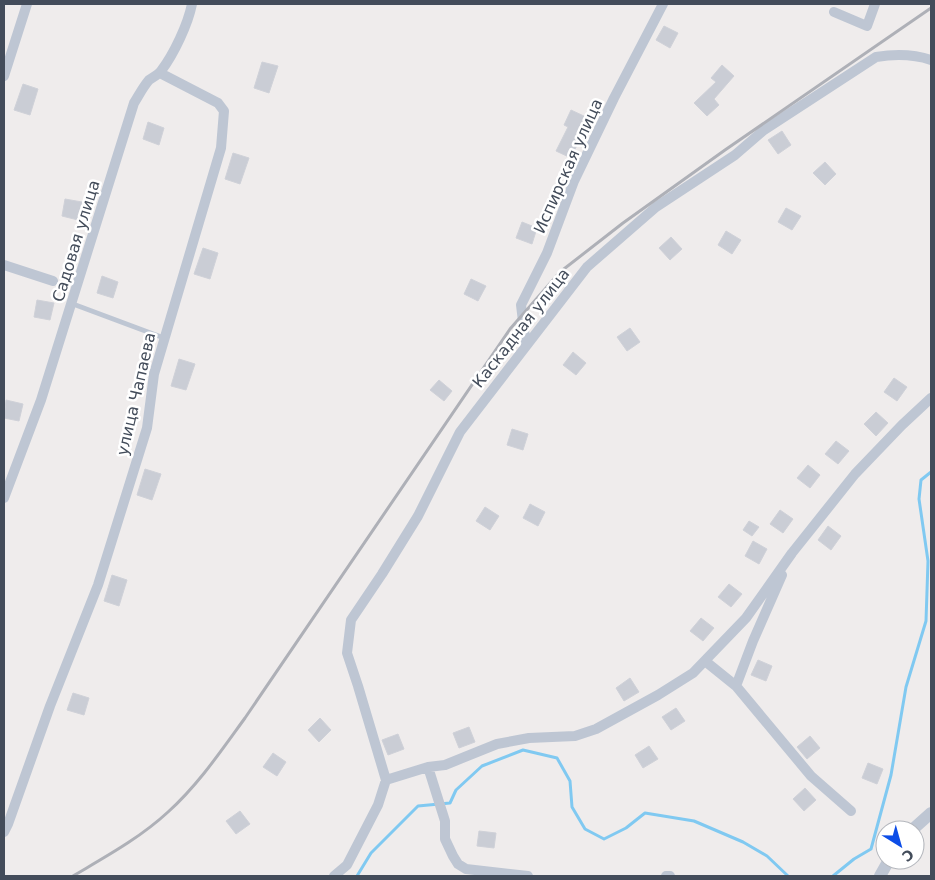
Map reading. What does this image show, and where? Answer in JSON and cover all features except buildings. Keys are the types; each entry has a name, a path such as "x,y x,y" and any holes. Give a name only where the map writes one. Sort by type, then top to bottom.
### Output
{"street":[{"path":"4,76 27,4"},
{"name":"Садовая улица","path":"4,498 41,400 73,304 134,103 146,83 160,73 168,61 186,23 192,4"},
{"name":"Испирская улица","path":"526,346 522,305 547,253 574,180 663,4"},
{"path":"834,12 867,26 875,4"},
{"name":"Каскадная улица","path":"386,780 347,653 351,620 418,516 460,432 587,267 656,207 735,154 764,130 876,57 892,54 918,56 931,60"},
{"name":"улица Чапаева","path":"4,832 50,706 98,585 147,428 154,374 221,148 224,111 218,104 160,73"},
{"path":"4,265 53,281"},
{"path":"334,876 347,865 351,858 378,805 386,780 428,767 445,765 497,744 529,738 575,736 596,729 658,695 693,673 746,618 792,553 867,460 931,398"},
{"path":"736,686 752,641 792,553"},
{"path":"705,661 736,686 811,776 851,812"},
{"path":"428,767 445,821 445,839 452,856 458,864 466,869 528,876"}],"lane":[{"path":"73,304 164,338"}],"waterway":[{"path":"833,876 854,859 871,849 891,775 906,687 926,621 928,561 919,499 921,480 931,472"},
{"path":"357,876 371,853 418,806 450,803 456,790 482,766 523,750 557,758 570,781 572,807 585,829 604,839 626,828 645,813 694,821 743,842 767,856 788,876"}],"railway":[{"path":"73,876 122,847 146,830 179,802 199,779 245,718 510,329 560,272 623,223 725,150 931,8"}]}
